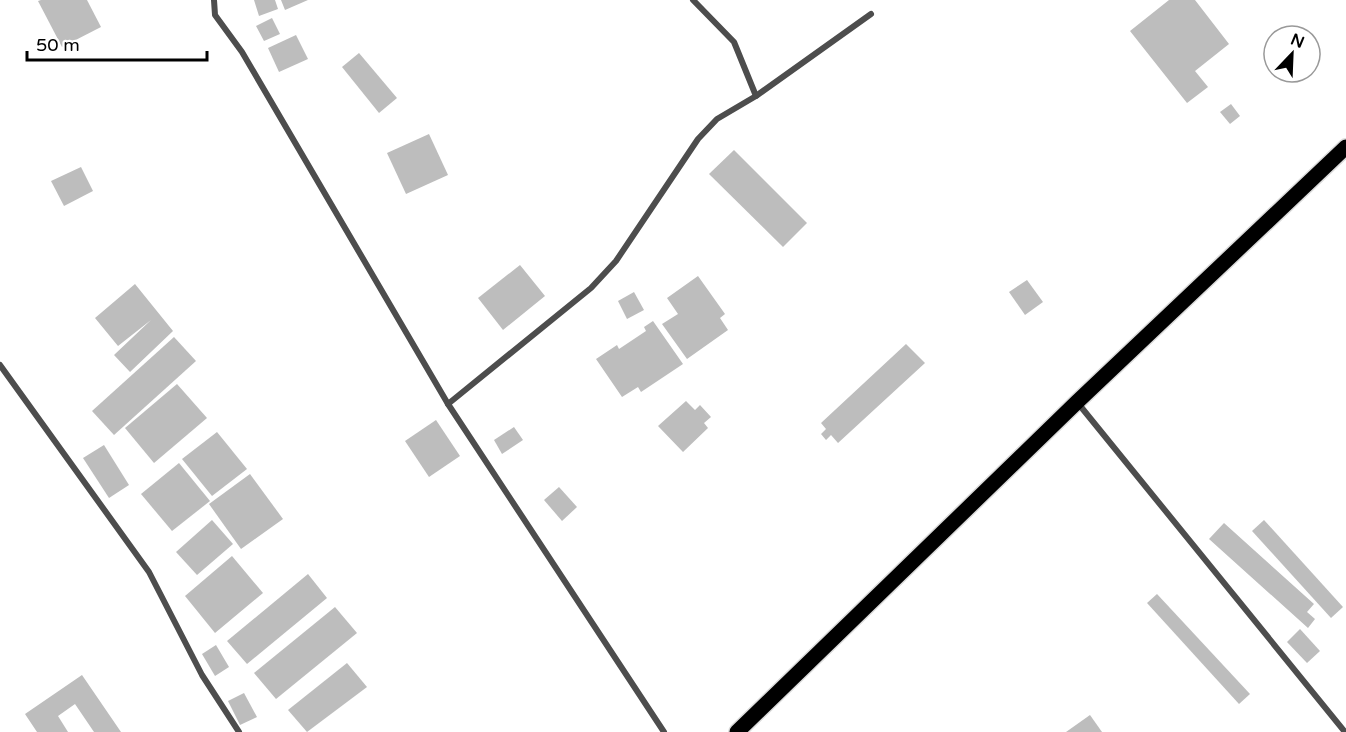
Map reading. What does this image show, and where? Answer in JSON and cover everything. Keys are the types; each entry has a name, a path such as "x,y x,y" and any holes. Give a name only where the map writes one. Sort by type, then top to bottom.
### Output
{"main road":[{"path":"737,732 1077,402 1346,147"}],"street":[{"path":"214,0 215,15 242,52 448,404 664,732"},
{"path":"693,0 734,42 756,96"},
{"path":"448,404 591,288 616,261 698,139 717,119 756,96 871,14"},
{"path":"0,365 149,572 202,675 239,732"},
{"path":"1077,402 1345,732"}],"building":[{"path":"87,0 101,27 62,47 38,1"},
{"path":"254,0 275,0 278,9 259,16"},
{"path":"281,0 308,0 285,10"},
{"path":"1169,0 1195,0 1229,44 1195,71 1208,87 1187,103 1130,31"},
{"path":"272,18 280,34 264,41 256,26"},
{"path":"296,35 308,59 279,72 268,48"},
{"path":"359,53 397,98 379,113 342,67"},
{"path":"1231,104 1240,116 1230,124 1220,112"},
{"path":"429,134 448,175 406,194 387,153"},
{"path":"734,150 807,223 783,247 709,174"},
{"path":"81,167 93,191 64,206 51,181"},
{"path":"520,265 545,296 503,330 478,298"},
{"path":"698,276 725,314 720,318 728,330 687,359 662,324 678,314 667,298"},
{"path":"1027,280 1043,302 1025,315 1009,292"},
{"path":"135,284 173,331 130,372 114,355 151,320 118,346 95,318"},
{"path":"634,292 644,310 627,319 618,301"},
{"path":"653,321 683,364 641,392 638,387 622,397 596,359 617,345 619,349 646,331 644,327"},
{"path":"174,337 196,361 114,435 92,411"},
{"path":"906,344 925,363 838,443 831,435 826,440 821,434 826,429 821,423"},
{"path":"177,384 207,418 154,463 125,428"},
{"path":"686,401 695,410 700,405 711,417 704,423 708,428 683,452 658,426"},
{"path":"436,420 460,456 429,477 405,441"},
{"path":"514,427 523,440 502,454 494,440"},
{"path":"217,432 247,469 212,496 182,459"},
{"path":"104,445 129,485 109,498 83,458"},
{"path":"179,463 210,501 172,531 141,494"},
{"path":"250,474 283,519 241,549 209,504"},
{"path":"559,487 577,507 562,521 544,500"},
{"path":"212,520 233,544 197,575 176,552"},
{"path":"1264,520 1343,607 1331,618 1252,531"},
{"path":"1224,523 1314,604 1307,612 1315,619 1308,628 1209,539"},
{"path":"232,556 263,593 215,633 185,596"},
{"path":"308,574 327,598 247,664 227,641"},
{"path":"1157,594 1250,694 1239,704 1147,603"},
{"path":"335,607 357,633 276,699 254,673"},
{"path":"1300,629 1320,651 1307,663 1287,642"},
{"path":"216,645 229,667 215,676 202,654"},
{"path":"347,663 367,687 307,732 288,710"},
{"path":"82,675 121,732 94,732 75,704 58,716 68,732 37,732 25,714"},
{"path":"244,693 257,717 240,725 228,701"},
{"path":"1090,715 1102,732 1066,732"}]}
